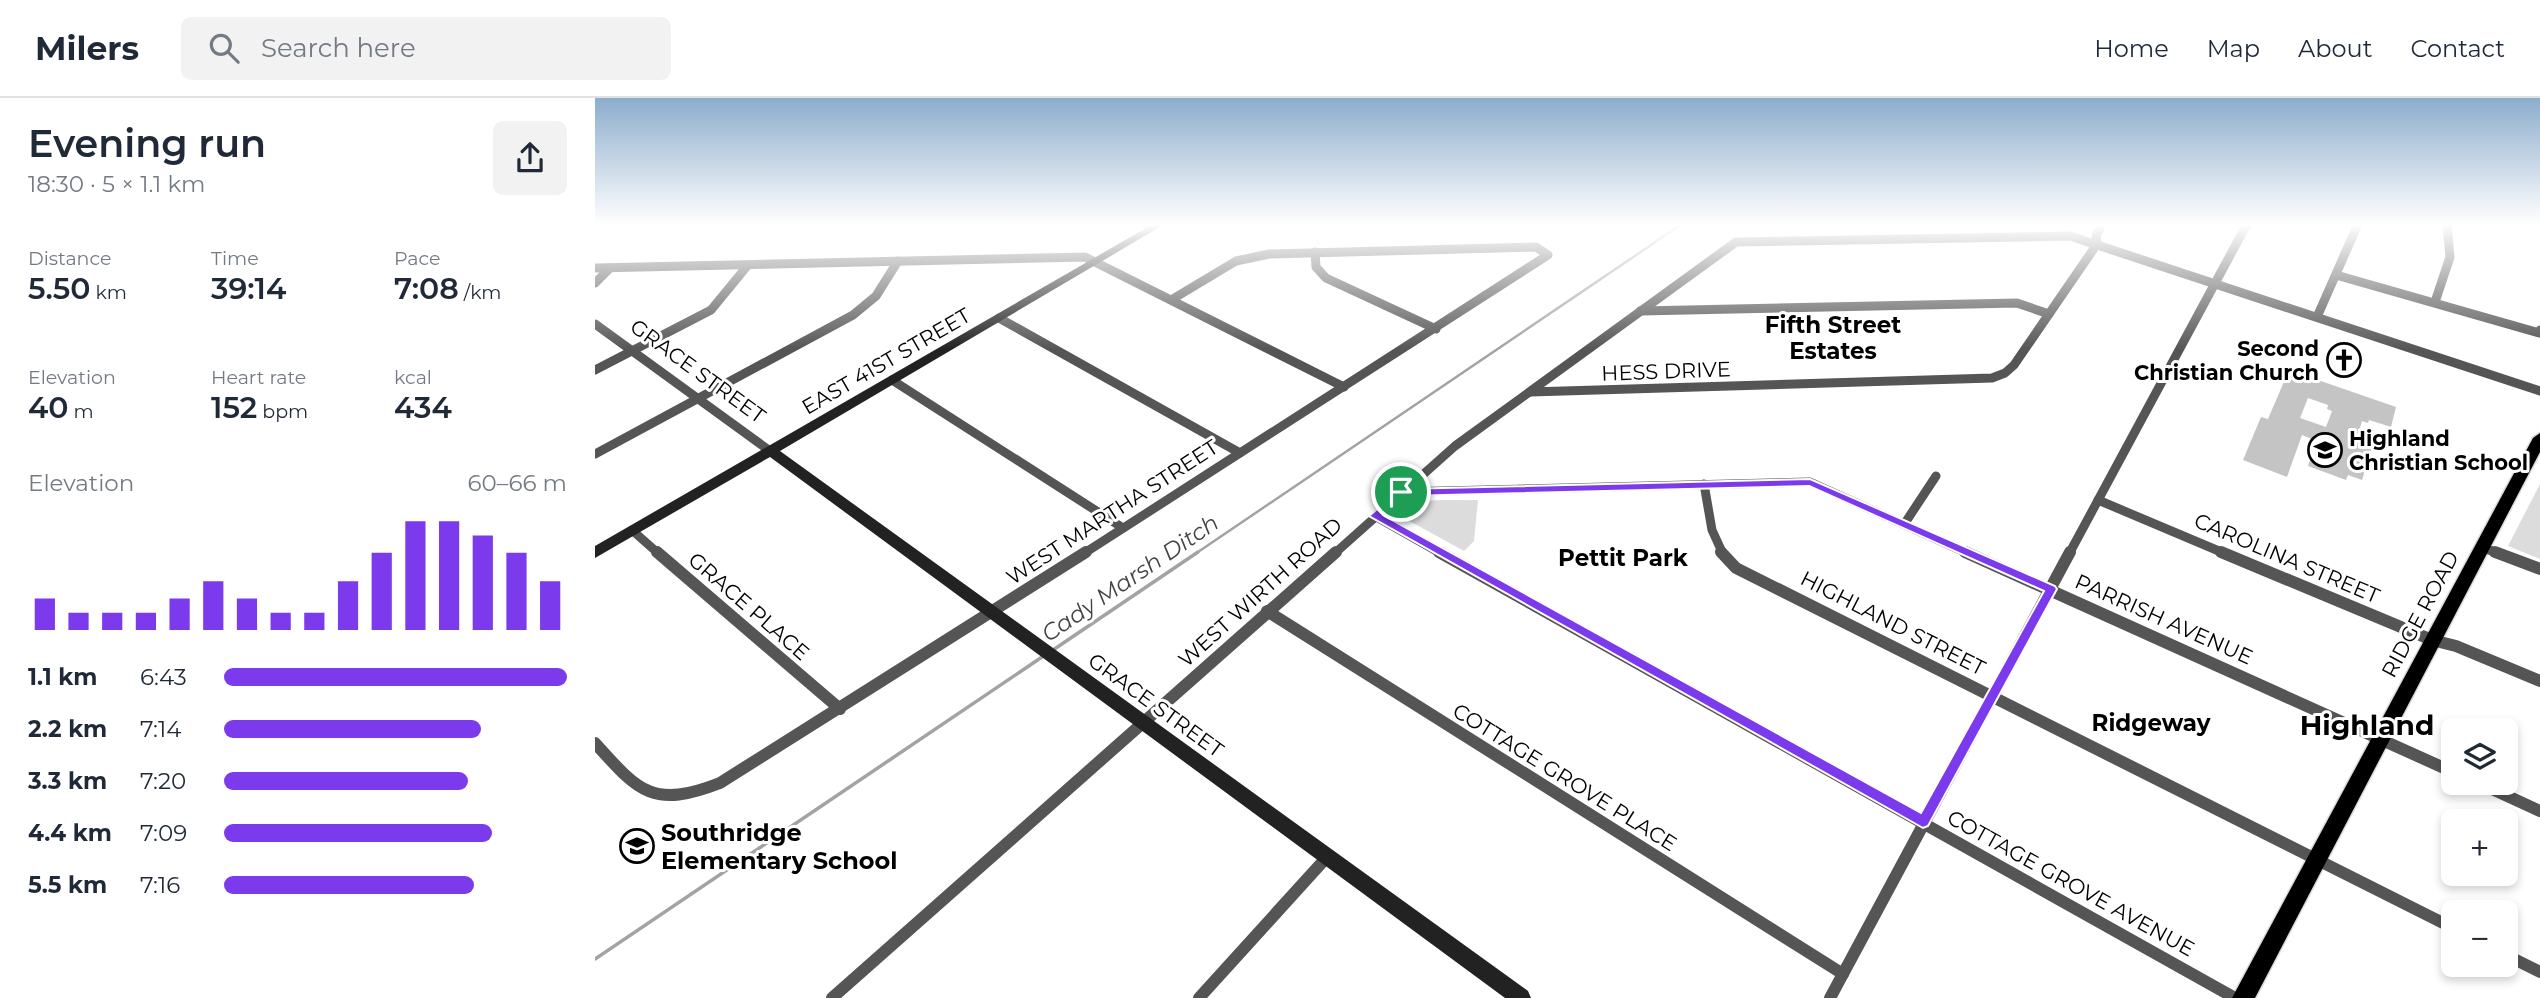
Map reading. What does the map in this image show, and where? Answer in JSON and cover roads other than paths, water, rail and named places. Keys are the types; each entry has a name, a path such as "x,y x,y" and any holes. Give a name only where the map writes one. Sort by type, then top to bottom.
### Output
{"main road":[{"name":"RIDGE ROAD","path":"2243,998 2540,438"}],"street":[{"path":"595,268 702,266"},
{"path":"595,370 711,310 747,266"},
{"path":"595,454 867,306 895,266"},
{"name":"EAST 41ST STREET","path":"595,553 1088,266"},
{"path":"1103,266 1344,387"},
{"path":"1171,300 1228,266"},
{"path":"1316,266 1317,271 1325,278 1436,329"},
{"name":"WEST MARTHA STREET","path":"595,743 642,789 670,795 688,793 731,778 1534,266"},
{"name":"WEST WIRTH ROAD","path":"832,998 1455,446 1703,266"},
{"name":"HESS DRIVE","path":"1529,392 1977,380 2005,373 2014,365 2082,266"},
{"path":"2164,266 2540,391"},
{"path":"1830,998 2224,266"},
{"path":"2317,317 2340,266"},
{"path":"2435,302 2447,266"},
{"path":"595,284 610,268"},
{"path":"2337,272 2540,332"},
{"path":"1640,311 2017,303 2049,314"},
{"path":"999,318 1240,453"},
{"name":"GRACE STREET","path":"595,324 1521,998"},
{"path":"892,380 1123,528"},
{"path":"1905,523 1936,476"},
{"name":"PARRISH AVENUE","path":"1401,492 1810,482 2441,766"},
{"name":"HIGHLAND STREET","path":"1704,484 1714,545 1736,568 2441,922"},
{"name":"CAROLINA STREET","path":"2098,499 2432,640 2456,646 2540,681"},
{"name":"COTTAGE GROVE AVENUE","path":"1375,516 2235,998"},
{"name":"GRACE PLACE","path":"633,531 840,709"},
{"path":"2482,547 2540,569"},
{"name":"COTTAGE GROVE PLACE","path":"1267,611 1843,974"},
{"path":"2505,795 2540,811"},
{"path":"1199,998 1327,857"},
{"path":"2518,961 2540,972"}],"waterway":[{"name":"Cady Marsh Ditch","path":"1195,554 1620,266"},
{"name":"Cady Marsh Ditch","path":"1053,650 1198,552"},
{"name":"Cady Marsh Ditch","path":"595,959 1045,655"}],"place":[{"name":"Second Christian Church","path":"2344,360"},
{"name":"Highland Christian School","path":"2325,450"},
{"name":"Southridge Elementary School","path":"637,846"}],"district":[{"name":"Fifth Street Estates","path":"1833,338"},
{"name":"Pettit Park","path":"1623,558"},
{"name":"Ridgeway","path":"2151,723"},
{"name":"Highland","path":"2367,725"}]}
